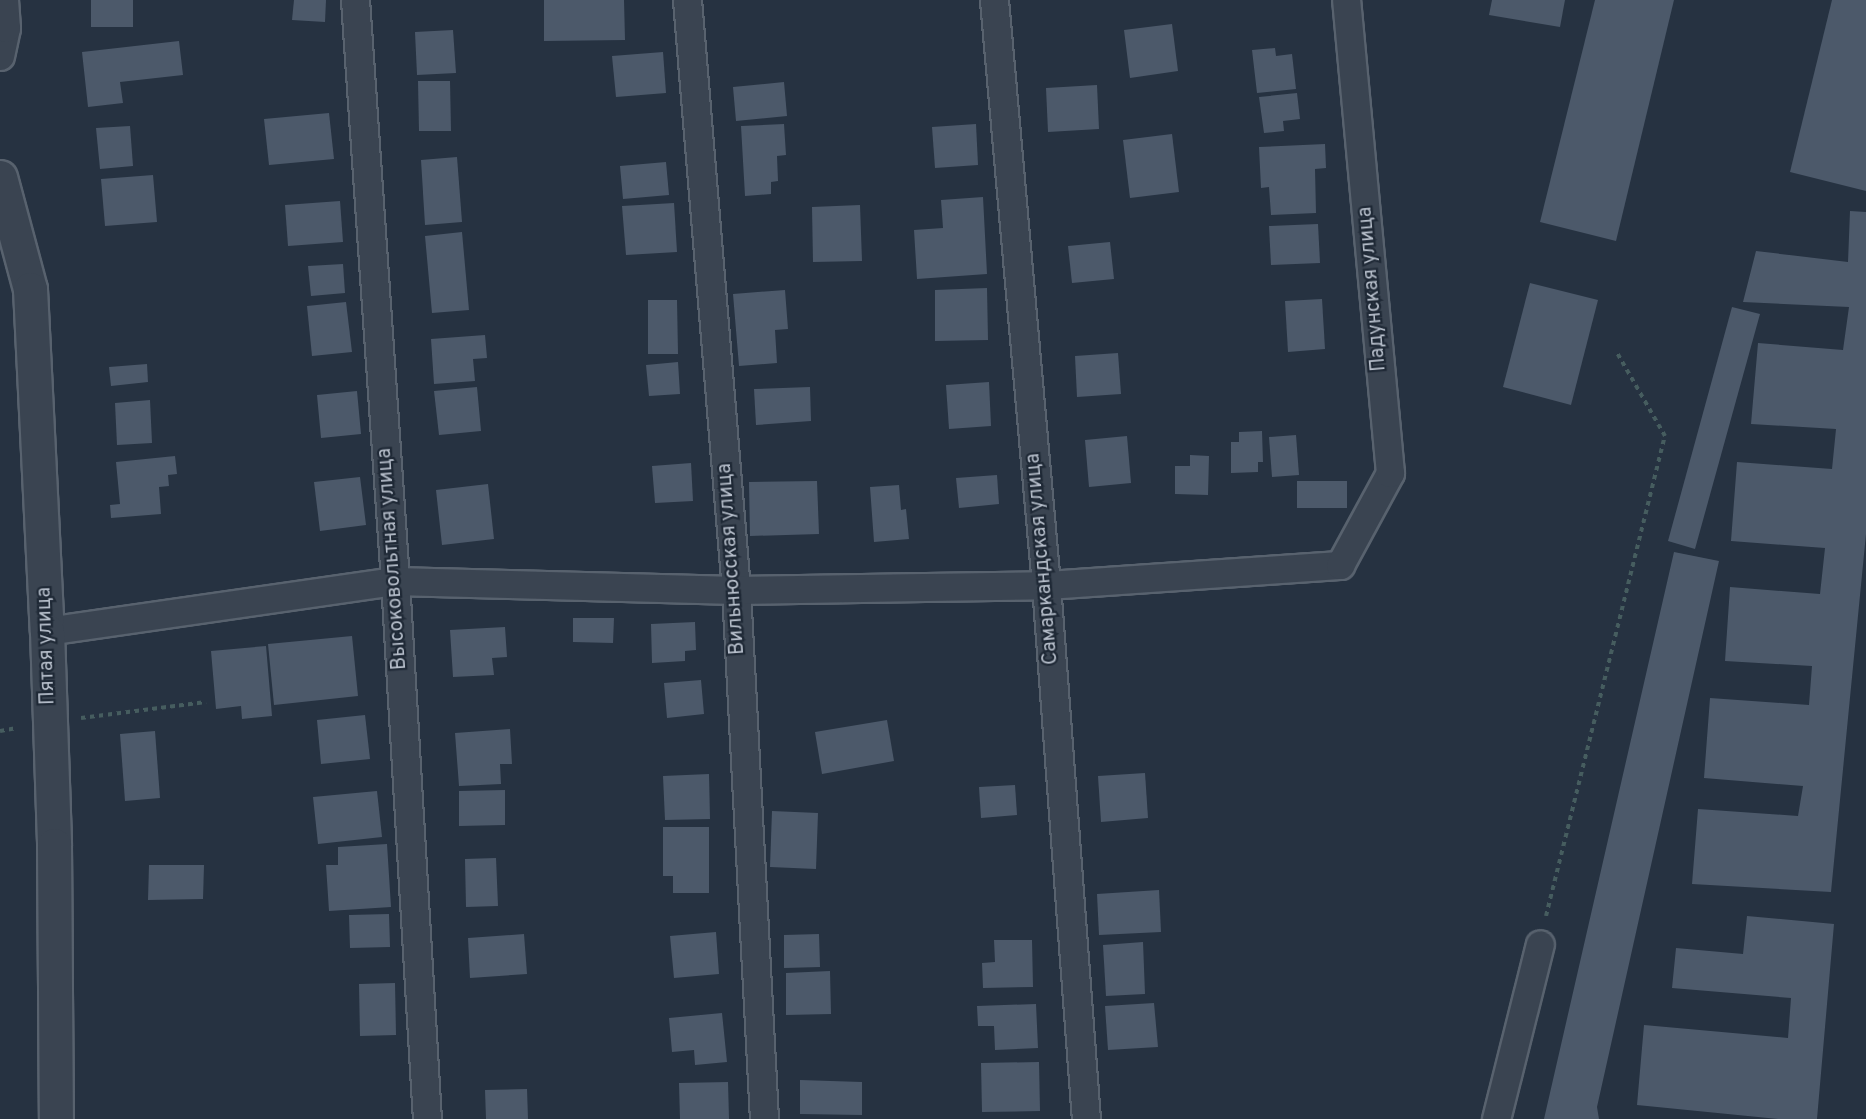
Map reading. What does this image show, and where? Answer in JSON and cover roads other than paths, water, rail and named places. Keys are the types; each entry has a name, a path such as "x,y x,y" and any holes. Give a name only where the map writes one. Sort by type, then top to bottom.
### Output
{"street":[{"path":"0,56 6,28 4,0"},
{"name":"Высоковольтная улица","path":"355,0 395,581 427,1119"},
{"name":"Вильнюсская улица","path":"687,0 736,590 764,1119"},
{"name":"Самаркандская улица","path":"993,0 1046,585 1086,1119"},
{"name":"Падунская улица","path":"1046,585 1340,565 1390,472 1346,0"},
{"name":"Пятая улица","path":"0,177 30,289 47,631 54,845 56,1119"},
{"path":"47,631 395,581 736,590 1046,585"},
{"path":"1496,1119 1540,944"}]}
